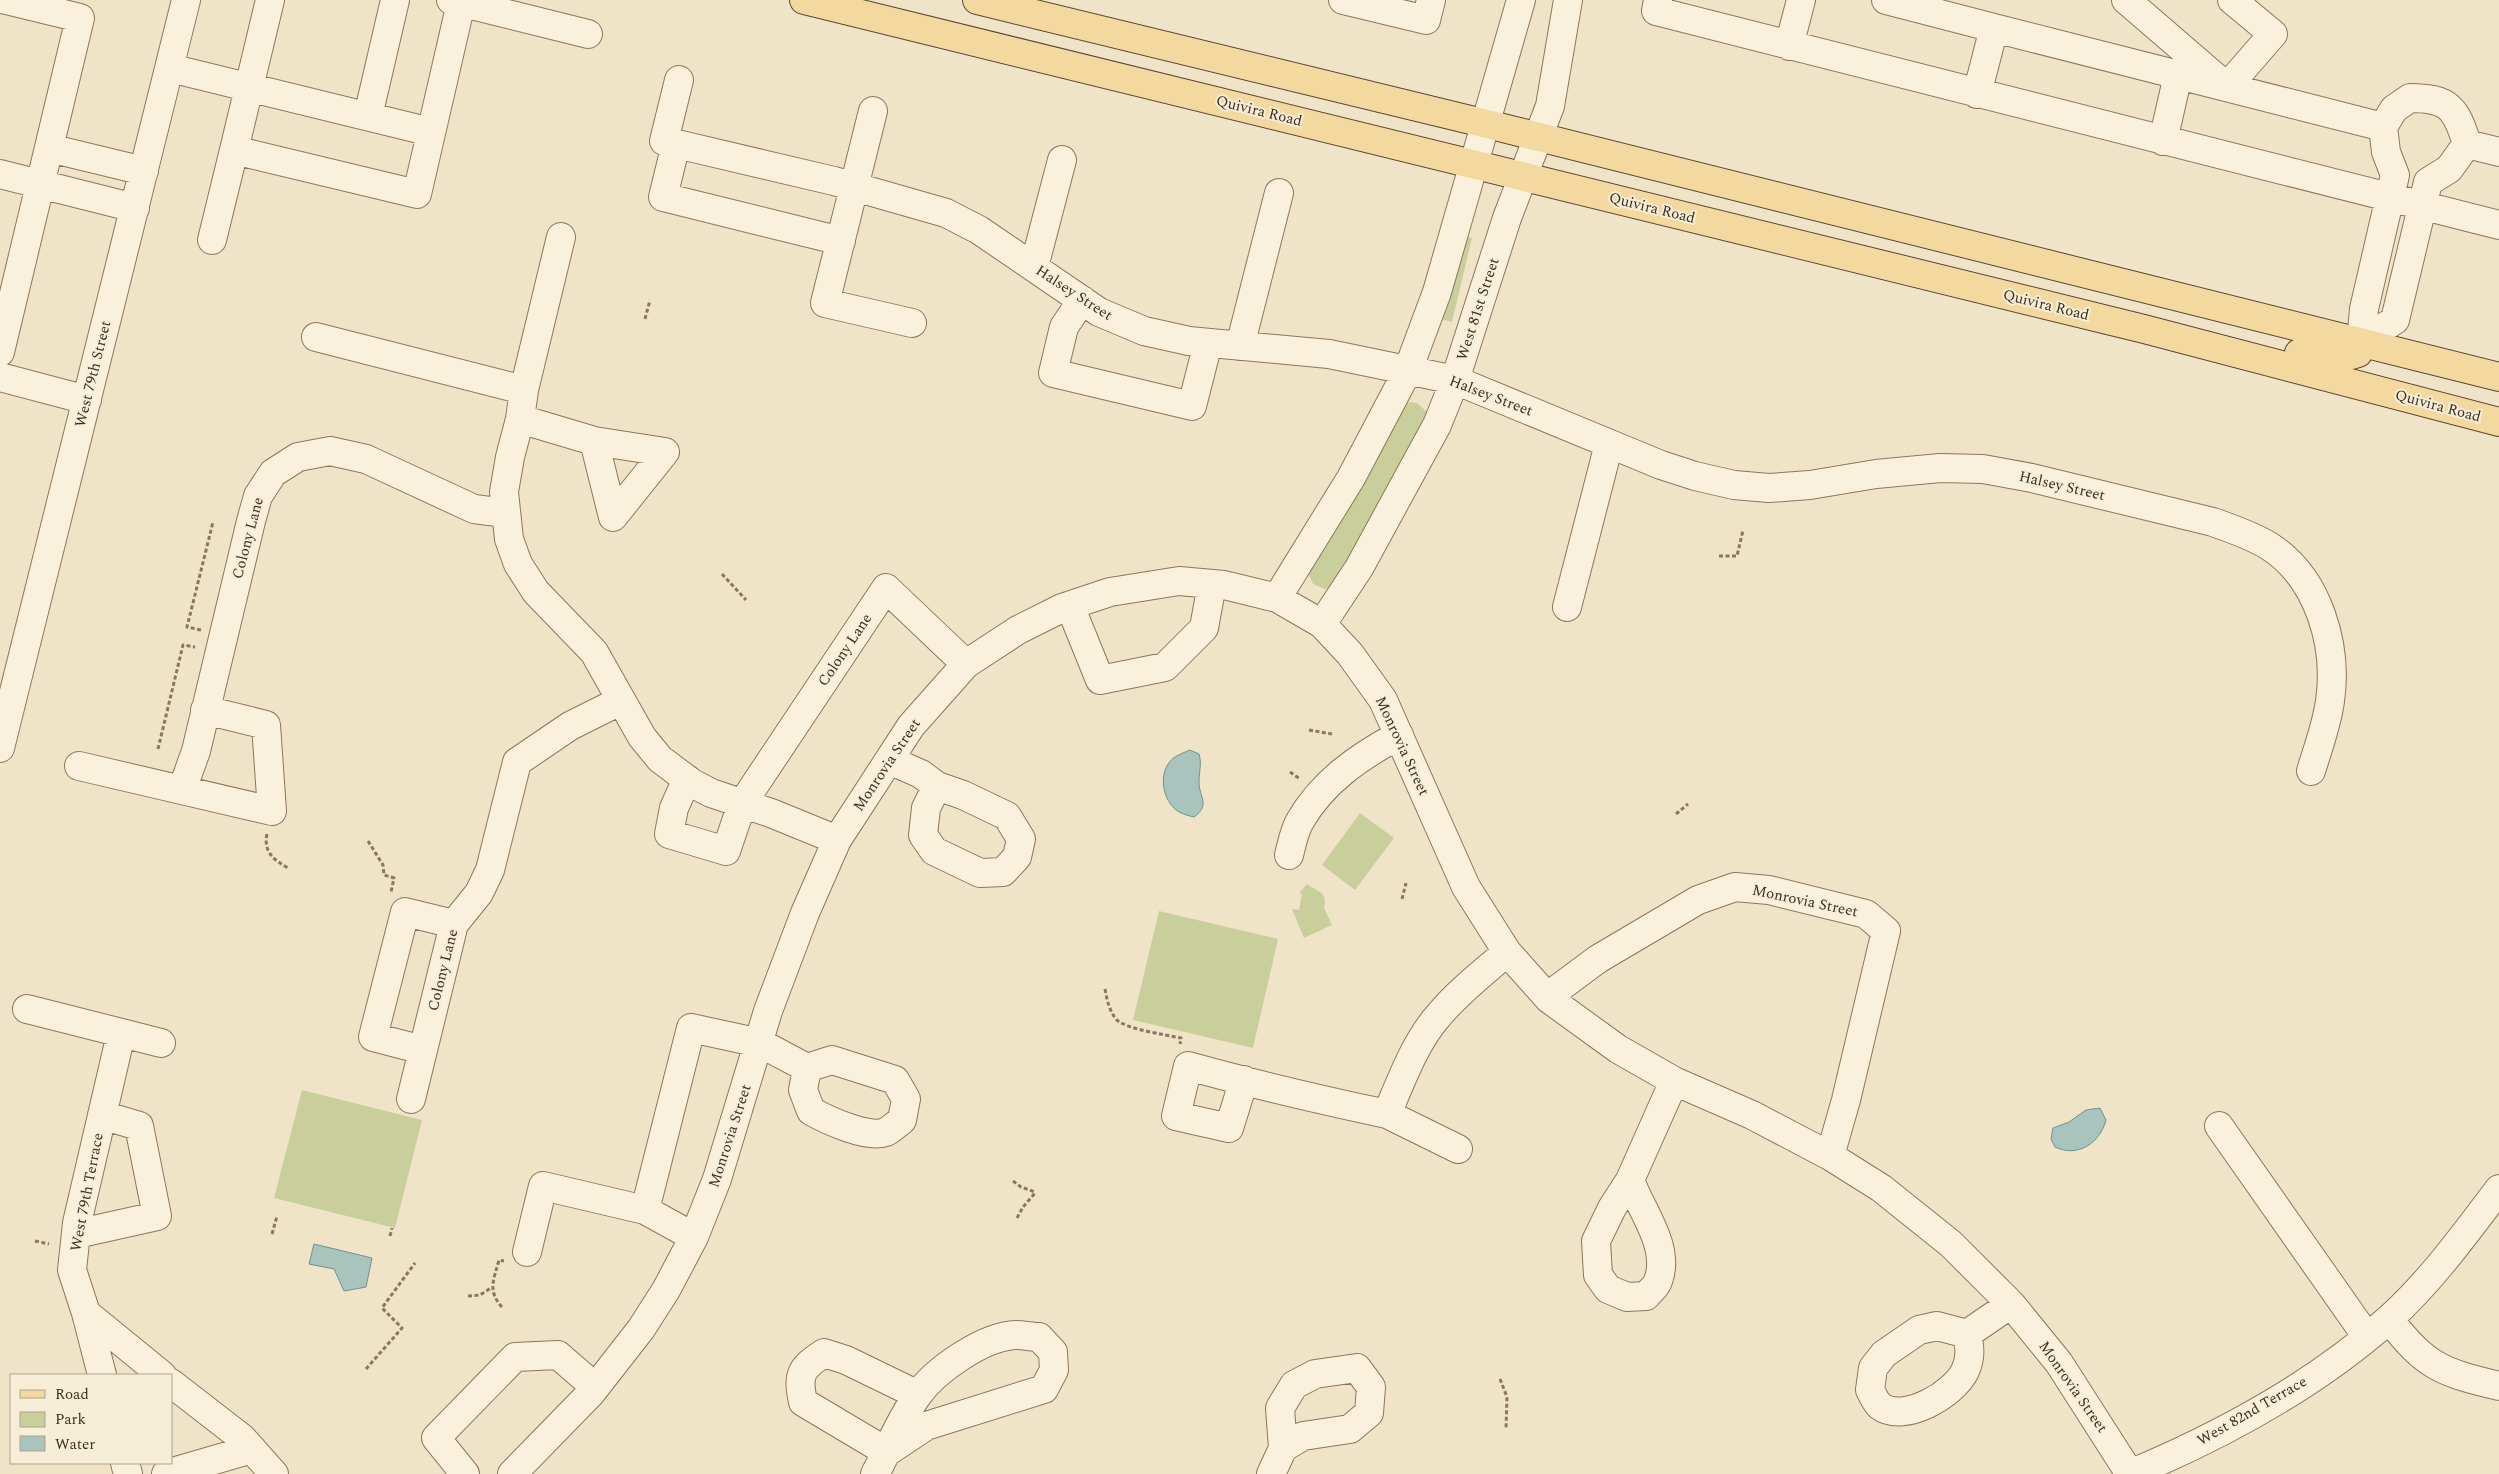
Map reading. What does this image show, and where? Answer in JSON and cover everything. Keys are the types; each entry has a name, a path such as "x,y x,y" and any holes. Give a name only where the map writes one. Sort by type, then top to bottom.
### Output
{"main road":[{"name":"Quivira Road","path":"804,0 862,7 1524,177 2144,328 2499,422"},
{"path":"976,0 1486,124 2499,377"},
{"path":"2144,328 2156,318 2330,360 2358,353 2361,342"}],"street":[{"path":"0,352 82,9 6,0"},
{"name":"West 79th Street","path":"0,748 186,0"},
{"path":"212,240 270,0"},
{"path":"368,116 395,0"},
{"path":"1343,0 1426,20 1432,0"},
{"path":"1277,598 1351,478 1408,370 1437,292 1521,0"},
{"name":"West 81st Street","path":"1322,624 1359,568 1437,426 1455,380 1507,218 1550,106 1568,0"},
{"path":"1658,0 1656,11 2499,225"},
{"path":"1789,46 1801,0"},
{"path":"1886,0 2383,127"},
{"path":"1967,0 1994,28"},
{"path":"2126,0 2227,87"},
{"path":"2227,87 2273,34 2232,0"},
{"path":"234,150 416,194 431,132 456,1 588,34"},
{"path":"1977,94 1994,28"},
{"path":"170,68 431,132"},
{"path":"2163,141 2178,75"},
{"path":"679,80 663,197 841,241"},
{"path":"2361,342 2364,309 2396,175 2386,152 2383,127 2394,110 2410,98 2432,98 2451,108 2461,123 2467,144"},
{"path":"873,111 825,303 912,324"},
{"name":"Halsey Street","path":"670,142 854,186 946,213 979,230 1099,312 1144,331 1188,341 1329,354 1455,380 1609,444 1694,476 1734,486 1769,488 1810,485 1876,474 1940,468 1982,469 2057,484 2213,522 2241,532 2270,547 2296,572 2314,597 2328,636 2333,672 2330,703 2312,771"},
{"path":"2467,144 2499,152"},
{"path":"2361,342 2395,320 2428,182 2449,168 2467,144"},
{"path":"49,148 144,171"},
{"path":"1034,267 1062,160"},
{"path":"0,174 135,208"},
{"path":"1240,346 1279,193"},
{"path":"561,237 524,390 520,419 510,457 504,492 509,539 518,564 536,592 594,652 642,737 660,759 686,779 711,793 772,813 837,840"},
{"path":"1082,300 1064,327 1052,373 1192,406 1208,343"},
{"path":"316,337 524,390"},
{"path":"0,377 87,400"},
{"path":"520,419 594,441"},
{"path":"1567,607 1609,444"},
{"name":"Colony Lane","path":"182,790 196,751 258,496 273,473 298,457 330,451 366,459 474,509 505,513"},
{"name":"Monrovia Street","path":"520,1472 595,1388 641,1329 666,1290 694,1237 718,1180 768,1011 785,963 837,840 875,778 911,726 966,664 1018,630 1070,606 1110,592 1179,581 1212,584 1277,598 1322,624 1350,654 1383,700 1466,887 1507,952 1549,999 1618,1049 1674,1081 1775,1126 1830,1156 1881,1188 1943,1238 2011,1304 2059,1363 2090,1408 2130,1474"},
{"path":"1070,606 1100,680 1165,667 1204,628 1212,584"},
{"name":"Colony Lane","path":"742,804 886,588 966,664"},
{"name":"Colony Lane","path":"411,1098 454,924 480,892 490,870 517,762 570,726 620,701"},
{"path":"79,766 272,811 266,725 205,710"},
{"path":"1289,855 1299,822 1338,774 1363,754 1399,735"},
{"path":"889,760 921,774 937,786"},
{"path":"686,779 674,808 668,834 726,851 742,804"},
{"name":"Monrovia Street","path":"1549,999 1559,988 1598,958 1698,900 1735,887 1769,890 1866,914 1886,931 1847,1096 1830,1156"},
{"path":"424,1050 373,1037 405,912 454,924"},
{"path":"1387,1114 1419,1046 1437,1016 1454,998 1507,952"},
{"path":"27,1009 161,1044"},
{"path":"645,1210 691,1028 760,1043 807,1068"},
{"name":"West 79th Terrace","path":"102,1374 86,1313 72,1270 76,1234 121,1034"},
{"path":"1244,1080 1229,1128 1176,1116 1188,1066 1387,1114 1458,1149"},
{"path":"1630,1180 1674,1081"},
{"path":"76,1234 157,1216 139,1126 102,1115"},
{"path":"2219,1126 2367,1337"},
{"path":"527,1252 543,1186 645,1210 694,1237"},
{"name":"West 82nd Terrace","path":"2130,1474 2242,1421 2285,1397 2367,1337 2389,1319 2460,1242 2499,1189"},
{"path":"1967,1334 2011,1304"},
{"path":"86,1313 161,1374"},
{"path":"2389,1319 2402,1336 2429,1363 2453,1375 2499,1386"},
{"path":"1014,1335 1039,1338 1053,1352 1054,1370 1044,1389 926,1426 881,1463 918,1395 944,1370 979,1346 1014,1335"},
{"path":"881,1463 803,1402 798,1383 805,1365 824,1353 846,1360 918,1395"},
{"path":"465,1474 436,1438 515,1357 558,1355 595,1388"},
{"path":"172,1384 242,1438 274,1474"},
{"path":"1271,1474 1283,1448"},
{"path":"166,1474 252,1449"}],"path":[{"path":"645,319 650,300"},
{"path":"187,627 213,522"},
{"path":"1719,556 1738,556 1743,530"},
{"path":"722,574 746,600"},
{"path":"158,749 184,644 219,653"},
{"path":"1309,730 1332,734"},
{"path":"1676,814 1688,804"},
{"path":"272,811 266,842 268,852 276,862 288,868"},
{"path":"368,841 383,865 384,875 394,878 391,894 408,898 405,912"},
{"path":"1402,899 1406,883"},
{"path":"1105,989 1108,1006 1117,1021 1127,1026 1181,1038 1178,1052 1188,1066"},
{"path":"1013,1181 1021,1187 1036,1192 1023,1207 1017,1218"},
{"path":"272,1234 276,1216"},
{"path":"390,1236 392,1228"},
{"path":"502,1307 495,1300 491,1288 499,1260 509,1263 527,1252"},
{"path":"366,1369 402,1328 382,1308 415,1263"},
{"path":"468,1296 480,1295 491,1288"},
{"path":"1500,1379 1507,1397 1506,1429"}],"green space":[{"path":"1461,235 1472,238 1452,322 1437,318"},
{"path":"1409,402 1417,403 1427,412 1427,420 1336,585 1325,589 1313,584 1309,575 1310,566 1399,407"},
{"path":"1360,813 1394,838 1355,890 1322,865"},
{"path":"1307,884 1323,895 1325,899 1324,908 1332,925 1304,938 1292,909 1299,910 1302,894 1299,893"},
{"path":"1159,911 1278,939 1253,1048 1133,1020"},
{"path":"302,1090 422,1120 395,1228 274,1198"}],"water":[{"path":"1190,750 1199,754 1199,788 1203,801 1202,808 1194,817 1179,812 1173,807 1165,793 1164,785 1164,777 1169,762"},
{"path":"2100,1108 2106,1120 2099,1135 2093,1142 2072,1151 2055,1147 2051,1139 2053,1128 2069,1122 2086,1110"},
{"path":"314,1244 372,1258 366,1287 344,1291 334,1269 309,1264"}]}
